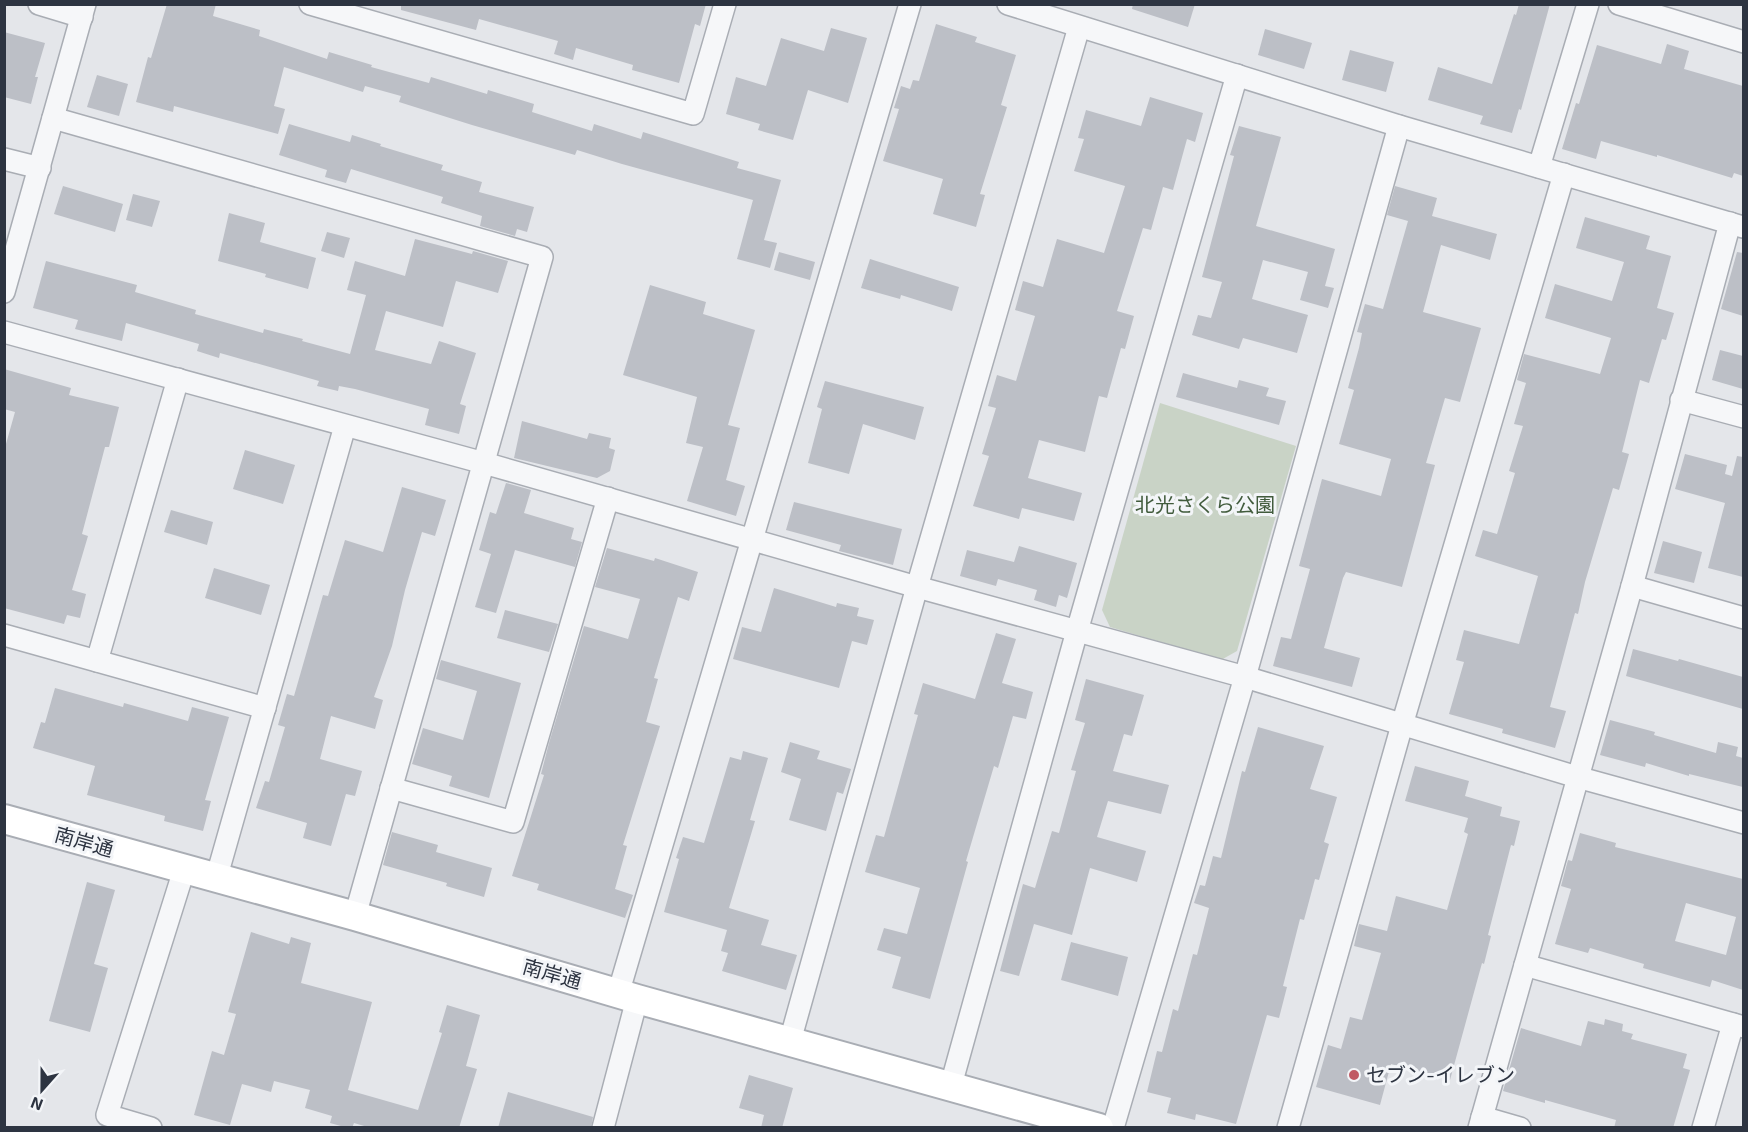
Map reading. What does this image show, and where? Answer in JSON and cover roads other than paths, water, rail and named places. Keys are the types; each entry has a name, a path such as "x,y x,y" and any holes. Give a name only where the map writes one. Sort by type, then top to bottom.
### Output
{"main road":[{"name":"南岸通","path":"4,819 355,916 627,997 1097,1127"}],"street":[{"path":"4,292 84,11 39,4"},
{"path":"310,4 693,114 725,4"},
{"path":"603,1128 627,997 753,540 910,4"},
{"path":"1008,4 1399,126 1737,225 1682,400 1632,586 1480,1122 1520,1128"},
{"path":"1539,167 1588,4"},
{"path":"1619,4 1743,42"},
{"path":"790,1041 917,587 1078,27"},
{"path":"951,1085 1077,631 1237,75"},
{"path":"53,118 542,257 355,916"},
{"path":"1097,1127 1245,677 1399,126"},
{"path":"4,159 40,168"},
{"path":"1288,1128 1402,725 1564,174"},
{"path":"4,332 484,463 917,587 1245,677 1577,777 1743,823"},
{"path":"97,661 178,379"},
{"path":"1682,400 1743,417"},
{"path":"216,879 345,426"},
{"path":"391,788 513,822 608,498"},
{"path":"1632,586 1743,618"},
{"path":"4,635 265,708"},
{"path":"151,1128 107,1115 184,870"},
{"path":"1525,965 1738,1025 1703,1128"}],"place":[{"name":"セブン-イレブン","path":"1354,1075"}],"park label":[{"name":"北光さくら公園","path":"1205,505"}]}
